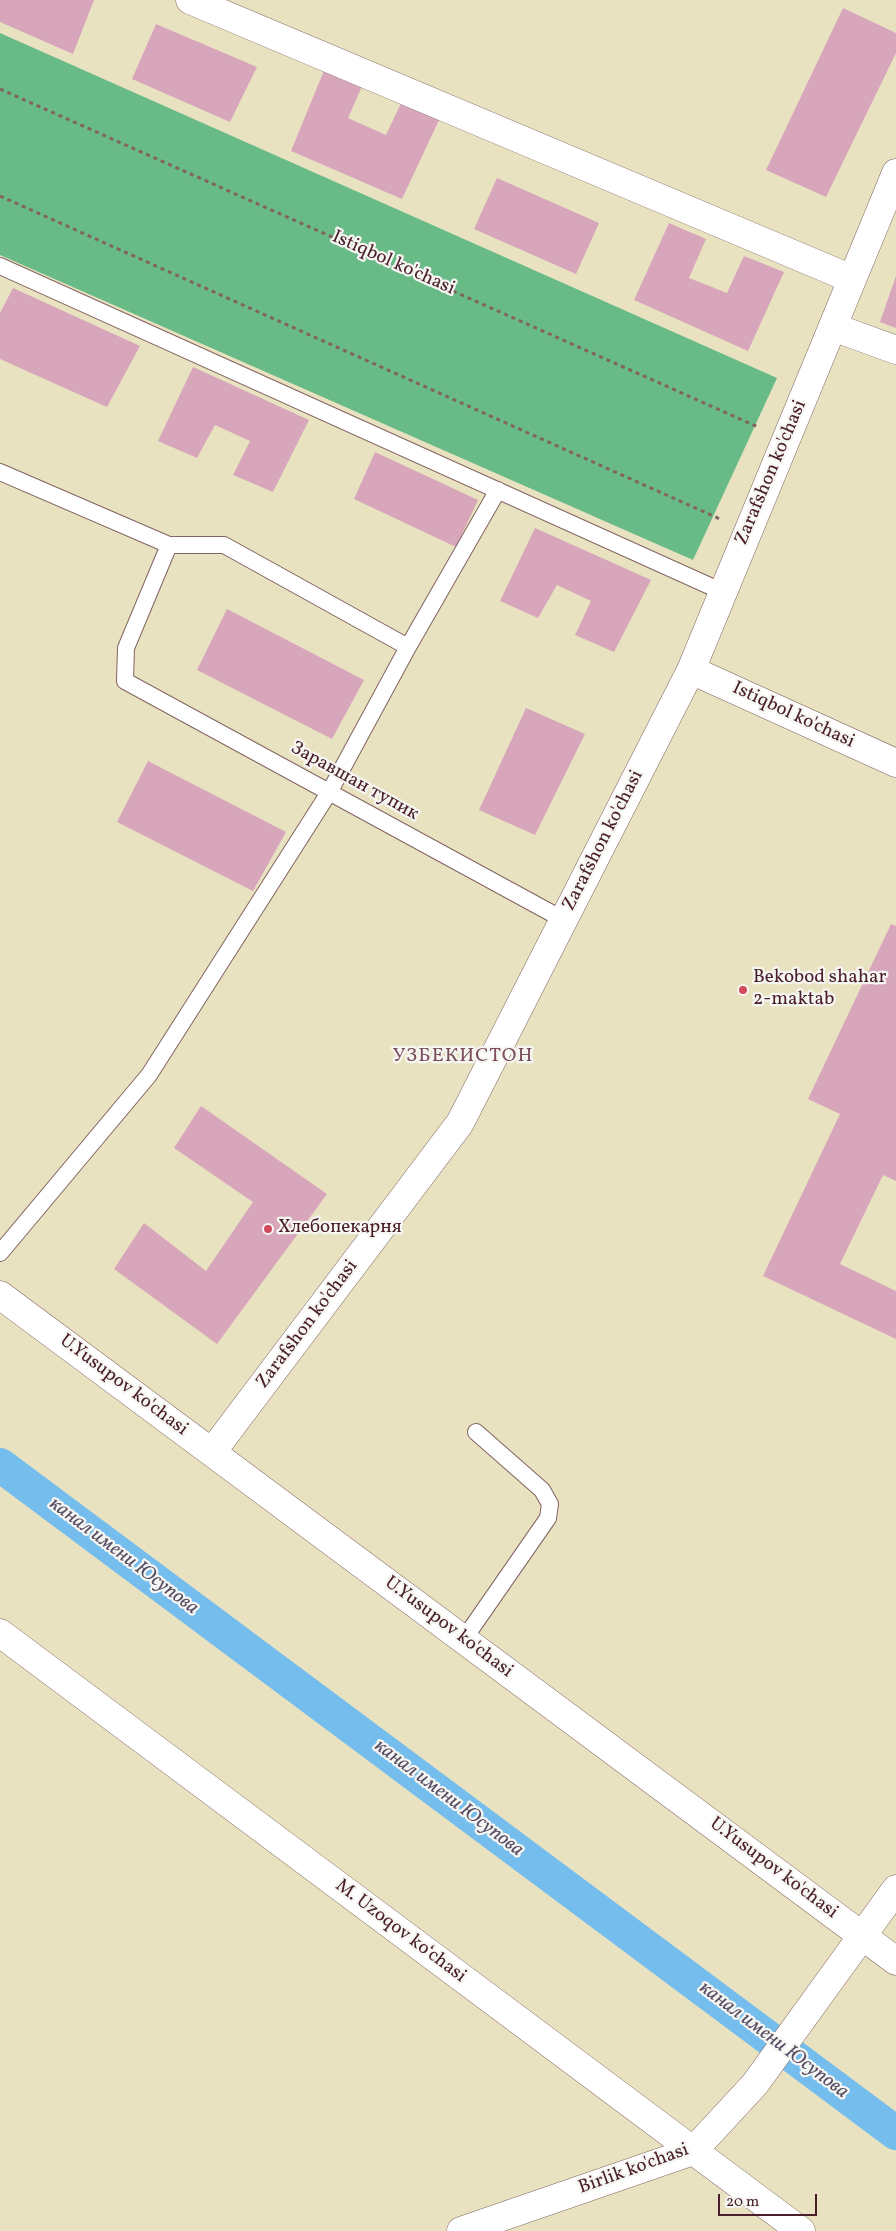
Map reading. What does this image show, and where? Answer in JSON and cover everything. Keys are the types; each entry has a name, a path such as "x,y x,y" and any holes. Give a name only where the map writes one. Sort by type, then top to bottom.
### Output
{"street":[{"path":"190,0 852,279"},
{"name":"Zarafshon ko'chasi","path":"212,1452 460,1123 691,670 896,173"},
{"path":"833,327 896,350"},
{"name":"Istiqbol ko'chasi","path":"691,670 896,763"},
{"name":"U.Yusupov ko'chasi","path":"0,1295 896,1961"},
{"name":"M. Uzoqov koʻchasi","path":"0,1633 801,2231"},
{"name":"Birlik ko'chasi","path":"461,2231 693,2151 755,2084 896,1890"}],"lane":[{"path":"0,266 723,592"},
{"path":"0,472 169,545 224,545 408,648"},
{"path":"0,1253 149,1075 330,792 408,648 498,490"},
{"name":"Заравшан тупик","path":"169,545 126,648 125,682 564,920"},
{"path":"464,1639 548,1518 550,1504 542,1490 476,1432"}],"path":[{"name":"Istiqbol ko'chasi","path":"0,89 786,439"},
{"path":"0,196 748,531"}],"green space":[{"path":"0,33 777,378 693,560 0,255"}],"building":[{"path":"0,0 94,0 73,54 0,22"},
{"path":"843,8 896,33 896,53 826,197 766,170"},
{"path":"156,24 257,67 230,122 132,79"},
{"path":"325,68 363,84 348,118 386,135 402,101 440,118 402,199 291,151"},
{"path":"497,178 599,223 576,274 474,229"},
{"path":"669,223 706,239 689,278 727,293 744,256 784,272 748,351 634,300"},
{"path":"896,276 896,328 880,322"},
{"path":"13,288 140,346 107,407 0,359 0,313"},
{"path":"193,367 309,420 273,492 233,475 250,441 215,425 197,458 158,441"},
{"path":"375,452 478,500 456,547 354,499"},
{"path":"535,528 651,580 614,652 575,635 591,601 557,585 538,618 500,601"},
{"path":"227,609 364,680 332,739 197,670"},
{"path":"526,708 585,734 535,835 479,810"},
{"path":"148,761 286,832 253,891 117,822"},
{"path":"891,924 896,926 896,1181 883,1175 840,1264 896,1291 896,1339 763,1276 840,1114 808,1099"},
{"name":"Хлебопекарня","path":"201,1106 327,1194 217,1344 114,1269 144,1223 206,1271 253,1202 174,1148"}],"waterway":[{"name":"канал имени Юсупова","path":"0,1465 896,2133"}],"place":[{"name":"Bekobod shahar 2-maktab","path":"743,990"},
{"name":"Хлебопекарня","path":"268,1229"}],"district":[{"name":"УЗБЕКИСТОН","path":"463,1057"}]}
